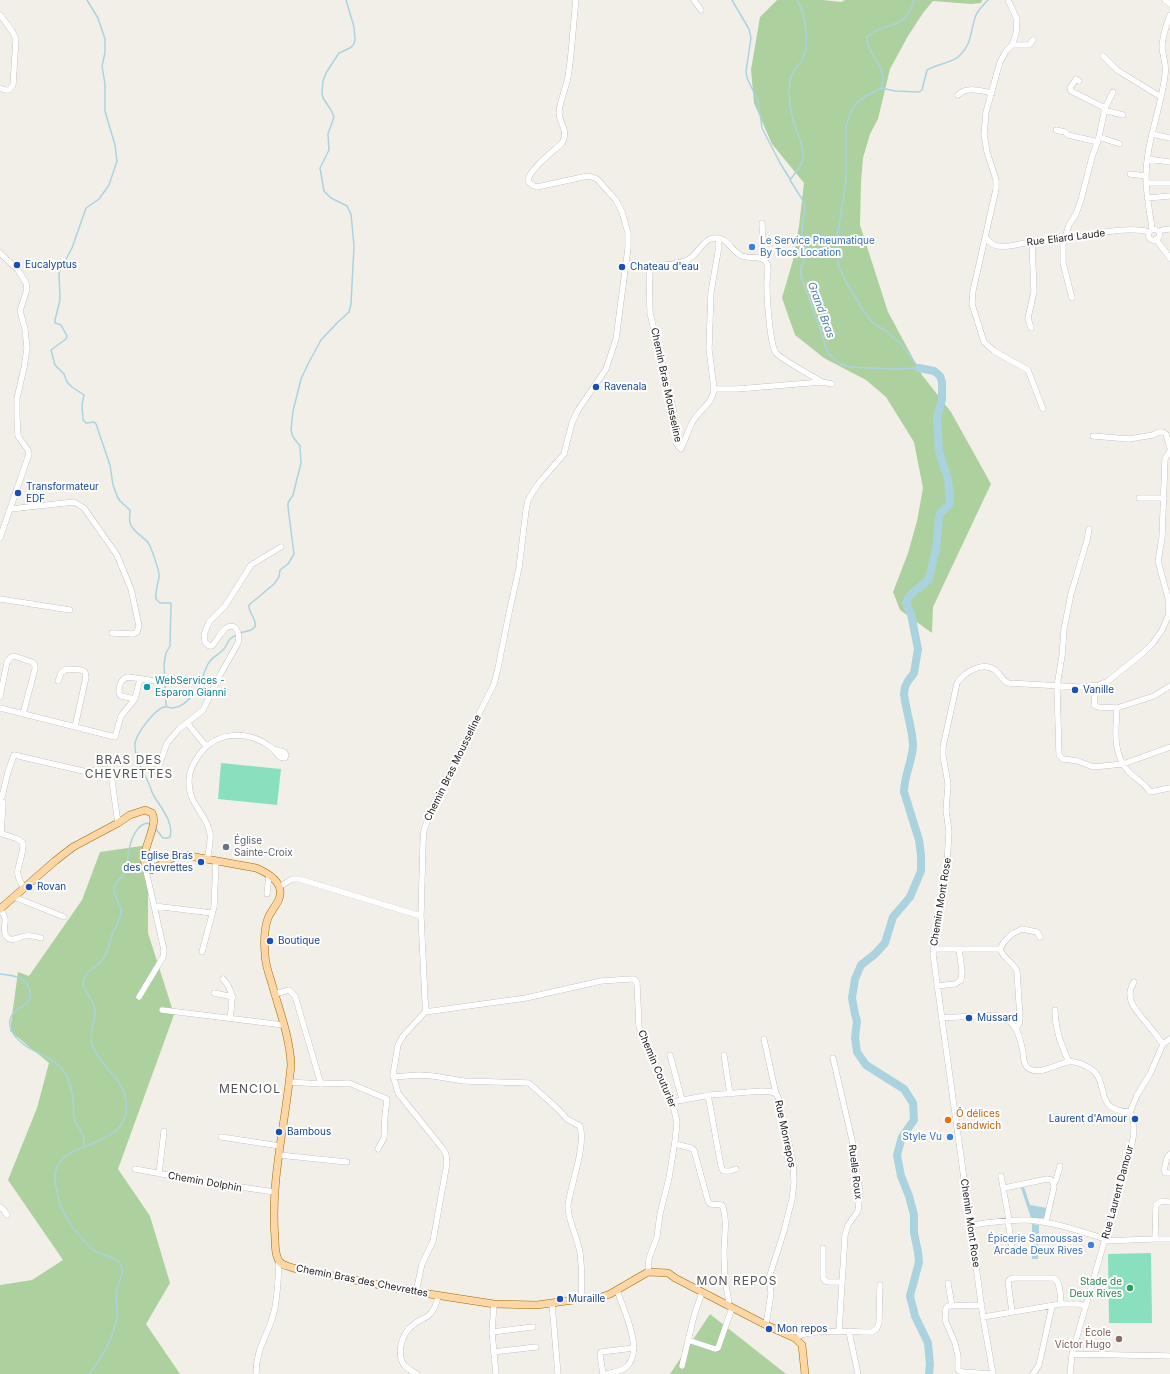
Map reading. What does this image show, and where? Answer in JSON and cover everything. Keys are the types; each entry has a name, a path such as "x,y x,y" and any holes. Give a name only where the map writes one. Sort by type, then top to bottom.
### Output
{"main road":[{"path":"0,910 24,887 73,847 130,815 145,810 154,815 154,824 147,845 145,865 147,869 151,870 179,855 256,868 275,880 279,887 280,894 279,899 269,915 265,931 265,956 290,1055 289,1082 275,1192 274,1226 276,1256 279,1262"},
{"name":"Chemin Bras des Chevrettes","path":"279,1262 293,1268 438,1296 494,1304 537,1305 581,1299 596,1299 604,1297 648,1272"},
{"path":"648,1272 668,1273 730,1307 795,1338 802,1346 805,1374"}],"street":[{"name":"Chemin Bras Mousseline","path":"425,1012 422,916 424,830 428,817 450,771 494,684 519,568 528,500 538,484 564,454 572,423 578,410 606,369 616,339 626,267 628,233 622,212 616,200 597,179 589,176 537,186 532,185 528,181 528,177 534,169 562,143 565,138 565,133 559,115 566,90 576,0"},
{"path":"694,0 701,10"},
{"path":"1008,0 1015,13 1018,24 1012,45 1006,51 1000,62 986,112 984,134 986,152 997,184 972,297 972,304 981,338 990,349 1028,370 1043,409"},
{"path":"0,15 12,31 16,43 13,85 9,90 0,88"},
{"path":"1170,15 1162,44 1166,71 1152,134 1146,176 1150,231 1149,238 1151,240 1156,240 1170,258"},
{"path":"1012,45 1029,45 1033,40"},
{"path":"1103,56 1118,70 1161,96"},
{"path":"1076,79 1070,88 1071,91 1105,110 1123,115"},
{"path":"958,95 963,91 969,90 992,93"},
{"path":"1072,298 1063,263 1063,244 1069,225 1076,214 1081,200 1105,110 1113,92"},
{"path":"1056,130 1065,132 1068,135 1120,144"},
{"path":"1152,134 1170,138"},
{"path":"1148,159 1170,162"},
{"path":"1130,174 1146,176"},
{"path":"1146,183 1170,183"},
{"path":"1147,198 1170,196"},
{"path":"762,223 763,259"},
{"path":"1150,231 1157,230 1159,232 1170,229"},
{"name":"Rue Eliard Laude","path":"986,238 992,244 1004,247 1032,242 1064,240 1118,231 1150,231"},
{"path":"1156,240 1159,236 1159,232"},
{"path":"626,267 673,264 688,260 708,240 714,237 728,242 732,250 747,259 759,258 765,260 768,265 766,287 772,341 776,353 822,382"},
{"path":"718,238 719,246 711,292 709,349 714,390 822,382 832,384"},
{"path":"1031,328 1028,318 1034,292 1032,242"},
{"path":"0,253 18,270 26,283 27,289 20,311 25,329 27,348 17,398 17,417 18,436 28,450 29,454 0,538"},
{"name":"Chemin Bras Mousseline","path":"649,266 650,313 674,413 676,443 681,449 692,423 702,408 712,398 714,390"},
{"path":"1093,436 1129,439 1163,432 1166,434 1170,450"},
{"name":"Chemin Mont Rose","path":"993,1374 983,1317 941,1018 933,949 946,879 949,832 946,810 948,784 943,756 943,747 957,683 962,676 973,670 985,667 993,669 1004,681 1008,683 1080,687 1096,686 1108,681 1153,643 1166,624 1170,604 1158,561 1162,538 1164,498 1167,486 1165,459 1170,450"},
{"path":"1139,498 1164,498"},
{"path":"10,509 74,502 84,508 91,516 117,555 131,589 139,626 137,632 133,634 112,633"},
{"path":"1089,529 1064,629 1062,661 1057,686 1060,757 1093,767 1123,764 1170,747"},
{"path":"157,771 167,743 179,729 198,714 204,707 240,638 237,630 230,626 225,628 212,646 209,646 205,642 204,635 207,625 225,606 252,565 281,547"},
{"path":"0,599 70,610"},
{"path":"0,697 7,662 10,658 14,656 32,662 35,669 23,714"},
{"path":"58,681 66,669 81,670 85,672 86,677 75,727"},
{"path":"135,699 120,694 119,691 121,682 124,679 128,677 163,682"},
{"path":"0,708 115,737 120,716 135,699 140,679"},
{"path":"1096,686 1094,705 1098,707 1117,708 1154,696 1170,686"},
{"path":"1117,708 1116,736 1123,764 1128,771 1144,783 1150,792 1170,788"},
{"path":"187,723 206,746"},
{"path":"207,860 210,833 206,821 191,797 189,781 190,772 194,763 206,746 225,737 238,734 253,737 262,741 273,749"},
{"path":"24,887 18,881 17,874 23,843 18,839 0,833 3,803 1,798 14,755 83,772 103,768 109,770 118,823"},
{"path":"202,952 214,907 216,862"},
{"path":"139,997 163,957 162,942 145,865"},
{"path":"267,894 269,875"},
{"path":"279,887 292,880 299,879 422,916"},
{"path":"14,896 64,917"},
{"path":"154,906 212,913"},
{"path":"0,910 5,917 6,937 8,939 13,940 23,936 35,935 41,938"},
{"path":"1000,949 1009,936 1022,929 1037,932 1040,937"},
{"path":"933,949 1000,949"},
{"path":"937,986 955,984 961,980 962,971 958,949"},
{"path":"1000,949 1001,953 1013,964 1017,971 1020,1019 1016,1028"},
{"path":"223,979 227,983 233,997 230,1018"},
{"name":"Chemin Couturier","path":"425,1012 526,998 596,982 634,979 637,983 639,1027 672,1102 677,1122 675,1144 657,1237 648,1263 648,1272"},
{"path":"1134,982 1131,987 1130,994 1133,1006 1163,1044"},
{"path":"275,994 289,990 295,996 321,1084"},
{"path":"214,993 233,997"},
{"path":"162,1010 283,1025"},
{"path":"1055,1010 1055,1020 1058,1034 1069,1062"},
{"path":"416,1292 422,1264 433,1241 447,1158 444,1149 398,1093 393,1077 398,1045 403,1036 425,1012"},
{"path":"941,1018 994,1014 1002,1016 1016,1028 1024,1061 1028,1067 1034,1071 1040,1071 1069,1062 1078,1062 1087,1066 1094,1071 1101,1083 1106,1103 1119,1112 1130,1112 1136,1095 1150,1074 1163,1044 1170,1039"},
{"path":"764,1039 776,1094"},
{"path":"670,1055 682,1100"},
{"path":"724,1055 730,1094"},
{"name":"Ruelle Roux","path":"834,1058 852,1140 860,1192 858,1211 848,1225 845,1235 839,1331"},
{"path":"393,1077 419,1075 464,1081 529,1083 567,1119 580,1126 579,1158 572,1185 568,1210 580,1252 581,1299"},
{"path":"289,1082 321,1084 349,1083 387,1100 384,1138 378,1149"},
{"name":"Rue Monrepos","path":"672,1102 708,1095 767,1091 776,1094 778,1097 793,1161 794,1182 792,1199 784,1231 769,1278 771,1293 766,1325"},
{"path":"708,1095 721,1166 723,1171 736,1169"},
{"name":"Rue Laurent Damour","path":"1070,1374 1072,1354 1132,1142 1134,1121 1130,1112"},
{"path":"159,1174 164,1131"},
{"path":"221,1137 280,1146"},
{"path":"675,1144 694,1150 708,1201 710,1204 722,1205 724,1208 725,1218 726,1289 730,1307 718,1348 688,1340"},
{"path":"1170,1154 1164,1170 1166,1173 1170,1173"},
{"path":"279,1155 347,1162"},
{"path":"1046,1222 1054,1182 1060,1166"},
{"name":"Chemin Dolphin","path":"135,1169 219,1185 275,1192"},
{"path":"1001,1176 1012,1248"},
{"path":"1004,1188 1047,1178 1054,1182"},
{"path":"1155,1239 1156,1204 1161,1202 1170,1202"},
{"path":"0,1207 7,1215"},
{"path":"971,1225 1008,1220 1026,1220 1067,1226 1105,1240 1170,1239"},
{"path":"823,1248 823,1277 825,1281 842,1282"},
{"path":"256,1374 259,1351 275,1311 279,1262"},
{"path":"1012,1312 1008,1282 1010,1279 1014,1278 1054,1278 1058,1283 1061,1304"},
{"path":"948,1283 952,1306"},
{"path":"795,1338 808,1333 839,1331 872,1332 877,1328 879,1323 880,1285"},
{"path":"616,1290 632,1338 634,1348 633,1358 626,1368 604,1374 600,1355 601,1352 634,1348"},
{"path":"682,1366 702,1292"},
{"path":"416,1374 409,1369 402,1360 400,1352 401,1343 408,1329 431,1313 436,1305 438,1296"},
{"path":"494,1304 492,1332 496,1374"},
{"path":"552,1304 558,1374"},
{"path":"983,1317 1061,1304 1078,1304 1086,1306"},
{"path":"982,1305 952,1306 946,1308 946,1320 957,1350 958,1370 962,1372 993,1374"},
{"path":"1033,1374 1039,1364 1052,1306"},
{"path":"492,1332 533,1327"},
{"path":"849,1332 858,1374"},
{"path":"493,1352 536,1347"},
{"path":"1072,1354 1170,1356"}],"green space":[{"path":"777,0 823,0 841,2 845,0 982,0 981,3 971,4 933,1 923,13 908,36 890,69 878,119 870,134 863,158 861,182 860,225 888,312 922,375 951,412 991,484 933,607 932,633 900,610 893,592 908,553 917,521 923,488 914,442 886,397 866,380 824,358 795,335 782,298 793,260 804,183 772,144 754,103 751,70 760,17"},
{"path":"221,763 281,769 277,805 218,799"},
{"path":"148,845 148,933 173,1011 175,1012 118,1169 150,1216 170,1283 146,1324 180,1374 0,1374 0,1285 32,1280 63,1260 8,1180 37,1108 49,1063 10,1031 18,972 29,976 82,900 100,852"},
{"name":"Stade de Deux Rives","path":"1151,1253 1152,1323 1109,1323 1108,1254"},
{"path":"710,1314 786,1374 670,1374"}],"water":[{"path":"1024,1187 1030,1205 1047,1208 1044,1218 1031,1218 1021,1188"},
{"path":"1032,1224 1039,1225 1038,1259 1032,1259"}],"waterway":[{"path":"87,0 98,18 105,39 105,53 102,66 105,84 105,111 115,145 117,161 109,185 99,199 86,208 72,248 59,272 60,300 55,323 61,325 67,336 66,339 51,350 55,365 64,374 67,382 84,395 82,405 83,420 86,423 94,422 96,424 110,465 113,485 117,496 120,501 130,510 131,526 149,544 156,561 159,574 156,599 160,603 171,603 170,646 166,653 164,664 166,706"},
{"name":"BRAS DES CHEVRETTES","path":"240,633 251,630 255,627 255,621 249,605 274,584 279,577 280,570 288,564 294,554 288,503 293,495 301,463 300,446 293,437 291,430 293,411 301,379 321,340 349,312 351,304 354,246 351,214 347,206 331,198 324,191 320,168 329,150 328,134 334,117 323,98 323,81 326,73 339,53 350,48 354,44 355,39 354,27 346,0"},
{"path":"732,0 749,29 751,38 746,71 747,78 758,101 762,128 790,179"},
{"name":"Grand Bras","path":"797,0 805,21 806,46 802,60 793,72 789,86 789,97 790,108 802,145 803,159 790,180 802,199 805,208 802,229 802,238 805,250 801,268 801,277 827,351 833,358 841,364 849,367 892,369 919,368"},
{"path":"881,88 883,74 870,50 867,37 874,32 894,24 906,17 914,0"},
{"path":"919,368 901,344 886,331 873,323 863,310 839,267 836,250 846,179 846,127 849,116 857,103 881,88 895,91 919,92 922,90 927,70 934,66 947,63 958,57 963,52 969,42 976,15 988,0"},
{"path":"919,368 934,371 940,376 942,382 942,399 937,418 939,452 948,479 950,498 949,505 941,512 939,517 936,549 929,579 910,595 906,603 911,614 918,649 914,673 905,687 904,694 913,746 905,780 904,792 919,840 921,871 910,897 893,917 885,943 875,954 861,965 855,979 852,998 857,1021 855,1038 857,1052 866,1065 904,1089 913,1103 914,1120 902,1137 897,1155 901,1176 909,1196 914,1215 914,1233 919,1262 910,1296 915,1316 928,1343 930,1365 929,1374"},
{"name":"BRAS DES CHEVRETTES","path":"155,828 163,838 170,837 171,831 169,821 152,793 136,755 136,740 146,723 160,709 165,707 176,707 183,704 191,697 199,686 209,662 225,648 231,638 237,635"},
{"name":"BRAS DES CHEVRETTES","path":"89,1374 103,1354 113,1333 117,1317 116,1293 122,1269 117,1260 98,1253 91,1248 75,1230 63,1211 58,1197 55,1180 57,1166 66,1156 106,1137 117,1129 125,1118 126,1101 121,1086 101,1061 93,1047 91,1037 95,1007 85,990 83,982 86,974 100,962 107,953 112,934 120,918 121,909 114,894 114,887 126,870 131,840 139,828 147,823 151,825"},
{"path":"0,974 19,978 27,983 29,987 30,1000 12,1014 10,1020 11,1029 15,1037 25,1046 50,1059 63,1070 70,1085 74,1118 82,1134 84,1146"}],"place":[{"name":"Le Service Pneumatique By Tocs Location","path":"752,247"},
{"name":"Eucalyptus","path":"17,265"},
{"name":"Chateau d'eau","path":"622,267"},
{"name":"Ravenala","path":"596,387"},
{"name":"Transformateur EDF","path":"18,493"},
{"name":"WebServices - Esparon Gianni","path":"147,687"},
{"name":"Vanille","path":"1075,690"},
{"name":"Église Sainte-Croix","path":"226,847"},
{"name":"Eglise Bras des chevrettes","path":"201,862"},
{"name":"Rovan","path":"29,887"},
{"name":"Boutique","path":"270,941"},
{"name":"Mussard","path":"969,1018"},
{"name":"Laurent d'Amour","path":"1135,1119"},
{"name":"Ô délices sandwich","path":"948,1120"},
{"name":"Bambous","path":"279,1132"},
{"name":"Style Vu","path":"950,1137"},
{"name":"Épicerie Samoussas Arcade Deux Rives","path":"1091,1245"},
{"name":"Stade de Deux Rives","path":"1130,1288"},
{"name":"Muraille","path":"560,1299"},
{"name":"Mon repos","path":"769,1329"},
{"name":"École Victor Hugo","path":"1119,1339"}],"district":[{"name":"BRAS DES CHEVRETTES","path":"129,767"},
{"name":"MENCIOL","path":"250,1089"},
{"name":"MON REPOS","path":"737,1281"}]}
